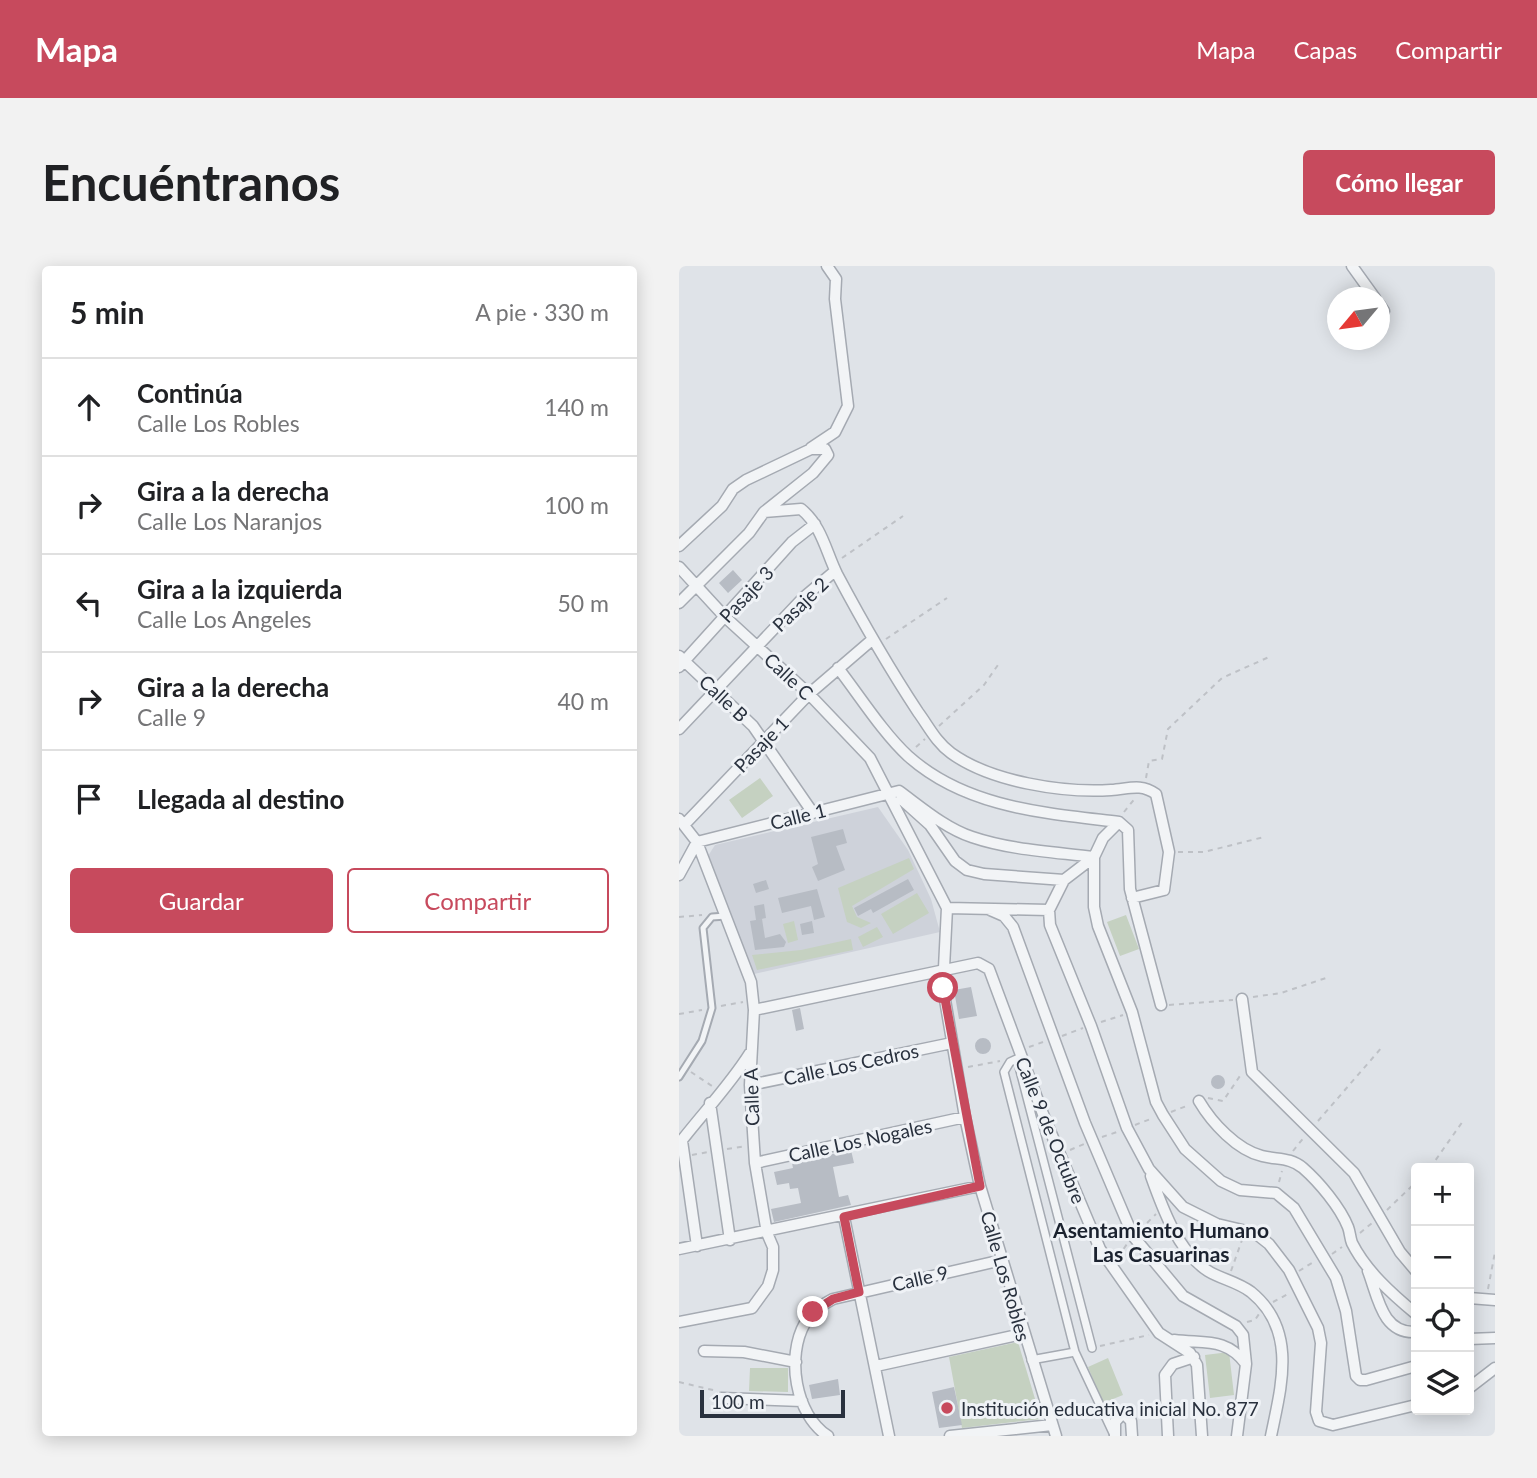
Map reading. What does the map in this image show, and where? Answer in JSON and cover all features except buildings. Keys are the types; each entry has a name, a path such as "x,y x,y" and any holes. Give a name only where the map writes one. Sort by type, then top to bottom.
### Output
{"street":[{"path":"679,546 722,506 733,489 811,449 835,432 848,406 835,299 836,279 827,266"},
{"path":"1358,268 1369,287"},
{"path":"679,603 749,533 764,512 813,473 828,455 825,450 811,449"},
{"path":"764,512 801,509 814,524 834,568 875,642 932,733 952,754 978,768 1034,785 1111,790 1145,786 1156,793 1170,852 1164,891 1132,898"},
{"name":"Pasaje 3","path":"681,662 792,542 814,524"},
{"name":"Calle C","path":"679,567 725,617 809,694 870,758 893,792"},
{"name":"Pasaje 2","path":"679,729 834,568"},
{"name":"Pasaje 1","path":"682,822 809,694 838,668 875,642"},
{"name":"Calle B","path":"681,662 716,690 753,726 762,743 813,813"},
{"path":"838,668 907,755 953,787 1009,807 1119,822 1128,830 1132,898 1161,1005"},
{"path":"893,792 971,837 1019,848 1094,857"},
{"path":"893,792 930,825 955,861 967,870 984,874 1064,880"},
{"name":"Calle 1","path":"697,842 893,792"},
{"name":"Calle Los Robles","path":"893,792 947,908 943,971 965,1117 980,1186 1022,1334 1056,1436"},
{"name":"Calle A","path":"679,1322 687,1318 752,1308 758,1302 773,1270 773,1247 767,1233 755,1163 750,1085 754,1010 751,982 697,842 682,822"},
{"path":"1119,822 1103,838 1094,857 1094,907 1098,926 1129,1002 1156,1102 1185,1149 1221,1181 1240,1190 1276,1193 1294,1208 1325,1259 1346,1311 1356,1376 1366,1380 1411,1367"},
{"path":"679,875 697,842"},
{"path":"1094,857 1064,880 1049,910 1050,925 1091,1026 1126,1128 1149,1168 1166,1190 1197,1216 1245,1230 1269,1244 1292,1276 1318,1328 1321,1343 1317,1412 1319,1421 1332,1425 1411,1406"},
{"path":"947,908 1049,910"},
{"path":"988,909 1003,916 1013,926 1092,1141 1133,1236 1173,1287 1236,1325 1243,1335 1246,1364 1237,1436"},
{"name":"Calle 9 de Octubre","path":"943,971 984,963 993,977 1019,1058 1100,1249 1159,1333 1194,1357"},
{"path":"754,1010 943,971"},
{"path":"1242,999 1249,1063 1258,1079 1354,1173 1399,1252 1411,1265"},
{"name":"Calle Los Cedros","path":"750,1085 952,1043"},
{"path":"697,1246 680,1143 719,1091 737,1073 750,1052"},
{"path":"1092,1348 1019,1058 1004,1072 1075,1352 1115,1436"},
{"path":"1199,1101 1215,1124 1245,1148 1263,1156 1287,1159 1300,1166 1314,1179 1349,1228 1351,1241 1366,1264 1395,1297 1411,1310"},
{"path":"710,1103 730,1240"},
{"name":"Calle Los Nogales","path":"755,1163 965,1117"},
{"path":"1149,1168 1162,1208 1194,1259 1207,1270 1250,1291 1264,1306 1282,1349 1283,1388 1271,1436"},
{"path":"679,1249 844,1217 980,1186"},
{"path":"844,1217 889,1436"},
{"name":"Calle 9","path":"828,1436 814,1423 802,1401 796,1362 800,1332 813,1312 833,1299 1002,1260"},
{"path":"1366,1264 1389,1324 1397,1330 1411,1331"},
{"path":"876,1366 1022,1334"},
{"path":"1474,1341 1495,1338"},
{"path":"1170,1339 1222,1344 1237,1351 1246,1364"},
{"path":"704,1351 744,1352 796,1362"},
{"path":"1031,1360 1075,1352"},
{"path":"1168,1436 1165,1375 1173,1364 1194,1357 1198,1365 1202,1436"},
{"path":"1474,1384 1495,1368"},
{"path":"721,1398 733,1401 802,1401"},
{"path":"1115,1436 1115,1422 1123,1413 1131,1421 1132,1436"},
{"path":"950,1436 1052,1425"}],"lane":[{"path":"679,1077 702,1041 712,1008 703,928 712,917 726,916"}],"path":[{"path":"834,568 903,516"},
{"path":"875,642 947,598"},
{"path":"1119,822 1145,786 1149,761 1162,759 1168,729 1222,678 1269,657"},
{"path":"907,755 984,685 1000,662"},
{"path":"1170,852 1204,852 1264,837"},
{"path":"679,917 702,915"},
{"path":"1276,1193 1287,1159 1383,1046"},
{"path":"956,1069 1019,1058"},
{"path":"1059,1154 1199,1101 1212,1097 1223,1101 1249,1063"},
{"path":"685,1068 719,1091"},
{"path":"1434,1163 1463,1121"},
{"path":"1234,1282 1231,1270 1245,1230"},
{"path":"1490,1299 1495,1252"},
{"path":"1292,1276 1317,1259 1325,1259"},
{"path":"1092,1348 1159,1333"},
{"path":"679,1382 715,1389 721,1398"}],"shaded area":[{"path":"878,807 908,850 931,899 940,932 754,974 708,856 715,845"}],"green space":[{"path":"760,778 773,796 742,818 729,800"},
{"path":"909,858 914,869 852,906 857,917 871,923 861,928 847,922 838,888"},
{"path":"917,893 929,913 893,934 881,914"},
{"path":"1126,915 1139,949 1120,956 1107,922"},
{"path":"794,921 798,940 788,943 783,924"},
{"path":"877,927 883,937 863,947 858,937"},
{"path":"851,939 853,950 757,970 752,955 801,950"},
{"path":"1018,1342 1041,1419 962,1428 949,1357"},
{"path":"1229,1352 1234,1395 1210,1398 1205,1355"},
{"path":"1108,1358 1123,1395 1103,1403 1088,1367"},
{"path":"750,1368 788,1368 788,1392 749,1391"}],"place":[{"name":"Institución educativa inicial No. 877","path":"947,1408"}],"district":[{"name":"Asentamiento Humano Las Casuarinas","path":"1161,1241"}],"route":[{"path":"813,1312 833,1299 859,1292 844,1217 980,1186 956,1069 943,988"}]}
